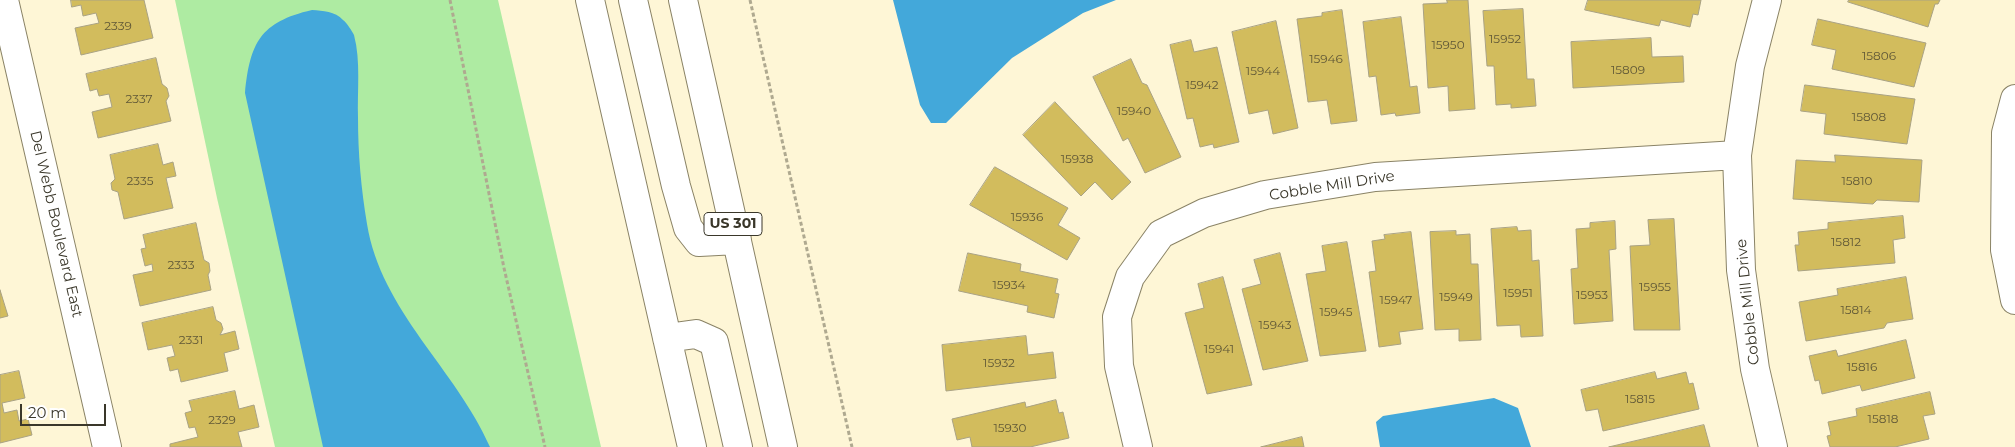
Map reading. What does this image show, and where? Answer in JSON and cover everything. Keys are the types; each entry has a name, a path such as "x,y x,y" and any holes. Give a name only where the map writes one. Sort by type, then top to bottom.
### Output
{"street":[{"name":"Del Webb Boulevard East","path":"4,0 107,447"},
{"path":"590,0 692,447"},
{"path":"633,0 676,186 688,228 700,242 737,240"},
{"name":"US 301","path":"683,0 783,447"},
{"name":"Cobble Mill Drive","path":"1767,0 1750,66 1737,155 1741,270 1754,369 1773,447"},
{"path":"2015,99 2006,133 2004,250 2015,300"},
{"name":"Cobble Mill Drive","path":"1138,447 1119,366 1117,317 1130,277 1161,234 1204,213 1265,195 1375,177 1737,155"},
{"path":"667,338 696,334 714,342 738,447"}],"path":[{"path":"450,0 504,268 545,447"},
{"path":"750,0 852,447"}],"green space":[{"path":"175,0 498,0 601,447 275,447 217,198"}],"water":[{"path":"893,0 1116,0 1083,13 1012,58 946,123 931,123 920,105"},
{"path":"312,10 329,12 340,17 354,35 358,66 358,131 363,198 375,255 387,285 403,312 476,419 490,447 323,447 245,93 250,61 261,37 269,28 280,21"},
{"path":"1494,398 1518,408 1531,447 1380,447 1376,422 1383,416"}],"building":[{"path":"71,0 144,0 153,38 81,55 75,28 99,23 96,13 83,16 81,5 72,7"},
{"path":"1447,0 1468,0 1475,109 1449,111 1448,86 1428,88 1423,4 1447,3"},
{"path":"1588,0 1701,0 1698,15 1693,14 1690,27 1661,20 1659,26 1585,10"},
{"path":"1849,0 1940,0 1938,4 1935,4 1928,27 1848,2"},
{"path":"1523,9 1527,79 1534,79 1536,106 1511,108 1511,104 1496,105 1494,66 1487,66 1483,11"},
{"path":"1342,10 1357,121 1331,124 1327,100 1308,102 1297,19 1322,16 1322,13"},
{"path":"1401,17 1410,87 1417,86 1420,113 1396,116 1395,113 1381,115 1376,76 1369,77 1363,22"},
{"path":"1818,19 1926,43 1914,87 1832,69 1836,50 1812,45"},
{"path":"1276,21 1298,128 1273,134 1268,110 1249,114 1232,32"},
{"path":"1651,38 1652,57 1683,56 1684,82 1573,88 1571,42"},
{"path":"1191,40 1194,52 1217,47 1239,142 1214,148 1213,144 1200,147 1193,118 1187,119 1170,45"},
{"path":"156,58 162,84 167,88 169,96 166,101 171,121 98,138 92,112 112,107 109,94 99,96 97,89 90,91 86,74"},
{"path":"1131,59 1142,83 1147,85 1181,157 1145,173 1128,138 1123,141 1093,77"},
{"path":"1805,85 1915,99 1907,144 1824,134 1826,114 1801,111"},
{"path":"1055,102 1131,182 1112,200 1095,182 1081,196 1023,135"},
{"path":"158,144 163,165 173,162 176,176 166,178 173,208 124,219 118,192 112,190 111,183 115,179 110,155"},
{"path":"1835,155 1922,160 1919,202 1877,200 1873,204 1793,199 1796,160 1835,162"},
{"path":"995,167 1068,208 1058,225 1080,238 1067,260 970,205"},
{"path":"1903,216 1905,238 1893,240 1895,263 1798,271 1795,245 1799,245 1798,232 1828,229 1828,223"},
{"path":"1674,219 1680,330 1634,330 1630,246 1650,245 1648,220"},
{"path":"1615,221 1616,249 1609,250 1613,321 1574,324 1571,269 1578,268 1576,229 1590,228 1590,223"},
{"path":"196,223 204,260 209,263 210,271 208,275 211,290 140,306 133,275 153,271 152,264 145,266 141,249 146,248 143,235"},
{"path":"1517,227 1518,231 1531,230 1532,261 1539,260 1543,336 1521,337 1520,325 1497,326 1491,229"},
{"path":"1456,231 1456,235 1470,234 1471,264 1478,264 1481,340 1459,341 1459,329 1435,330 1430,232"},
{"path":"1411,232 1423,329 1399,332 1401,344 1379,347 1369,272 1376,271 1372,241 1385,239 1384,235"},
{"path":"1347,242 1366,351 1320,356 1306,274 1326,271 1322,246"},
{"path":"968,253 1021,264 1020,271 1058,279 1055,293 1059,294 1054,318 1027,312 1028,306 959,291"},
{"path":"1280,253 1308,361 1263,370 1242,289 1261,284 1254,260"},
{"path":"1223,277 1252,385 1207,394 1185,313 1204,308 1198,284"},
{"path":"1906,277 1913,319 1887,323 1884,328 1806,341 1799,302 1838,295 1837,289"},
{"path":"0,290 8,316 0,318"},
{"path":"213,307 216,320 221,323 223,329 220,335 235,331 239,349 224,353 228,371 181,382 178,369 170,371 167,358 175,356 172,345 148,350 142,323"},
{"path":"1026,336 1028,355 1053,352 1056,378 946,391 942,345"},
{"path":"1906,340 1915,378 1862,391 1860,385 1822,394 1819,380 1815,381 1809,356 1836,350 1838,356"},
{"path":"19,371 25,398 2,403 4,413 17,410 19,421 28,419 32,435 0,443 0,375"},
{"path":"1655,372 1657,379 1686,372 1689,384 1693,383 1699,409 1603,431 1598,409 1586,411 1581,390"},
{"path":"235,391 239,409 254,405 259,427 238,432 242,447 170,447 170,444 198,437 195,427 189,428 185,413 192,411 189,401"},
{"path":"1930,392 1935,414 1923,416 1929,439 1895,447 1830,447 1827,436 1831,435 1828,422 1857,416 1856,409"},
{"path":"1056,400 1059,413 1063,412 1069,438 1030,447 972,447 970,437 957,440 952,419 1025,402 1026,407"},
{"path":"1704,425 1710,447 1609,447"},
{"path":"1302,437 1304,447 1261,447"}]}
